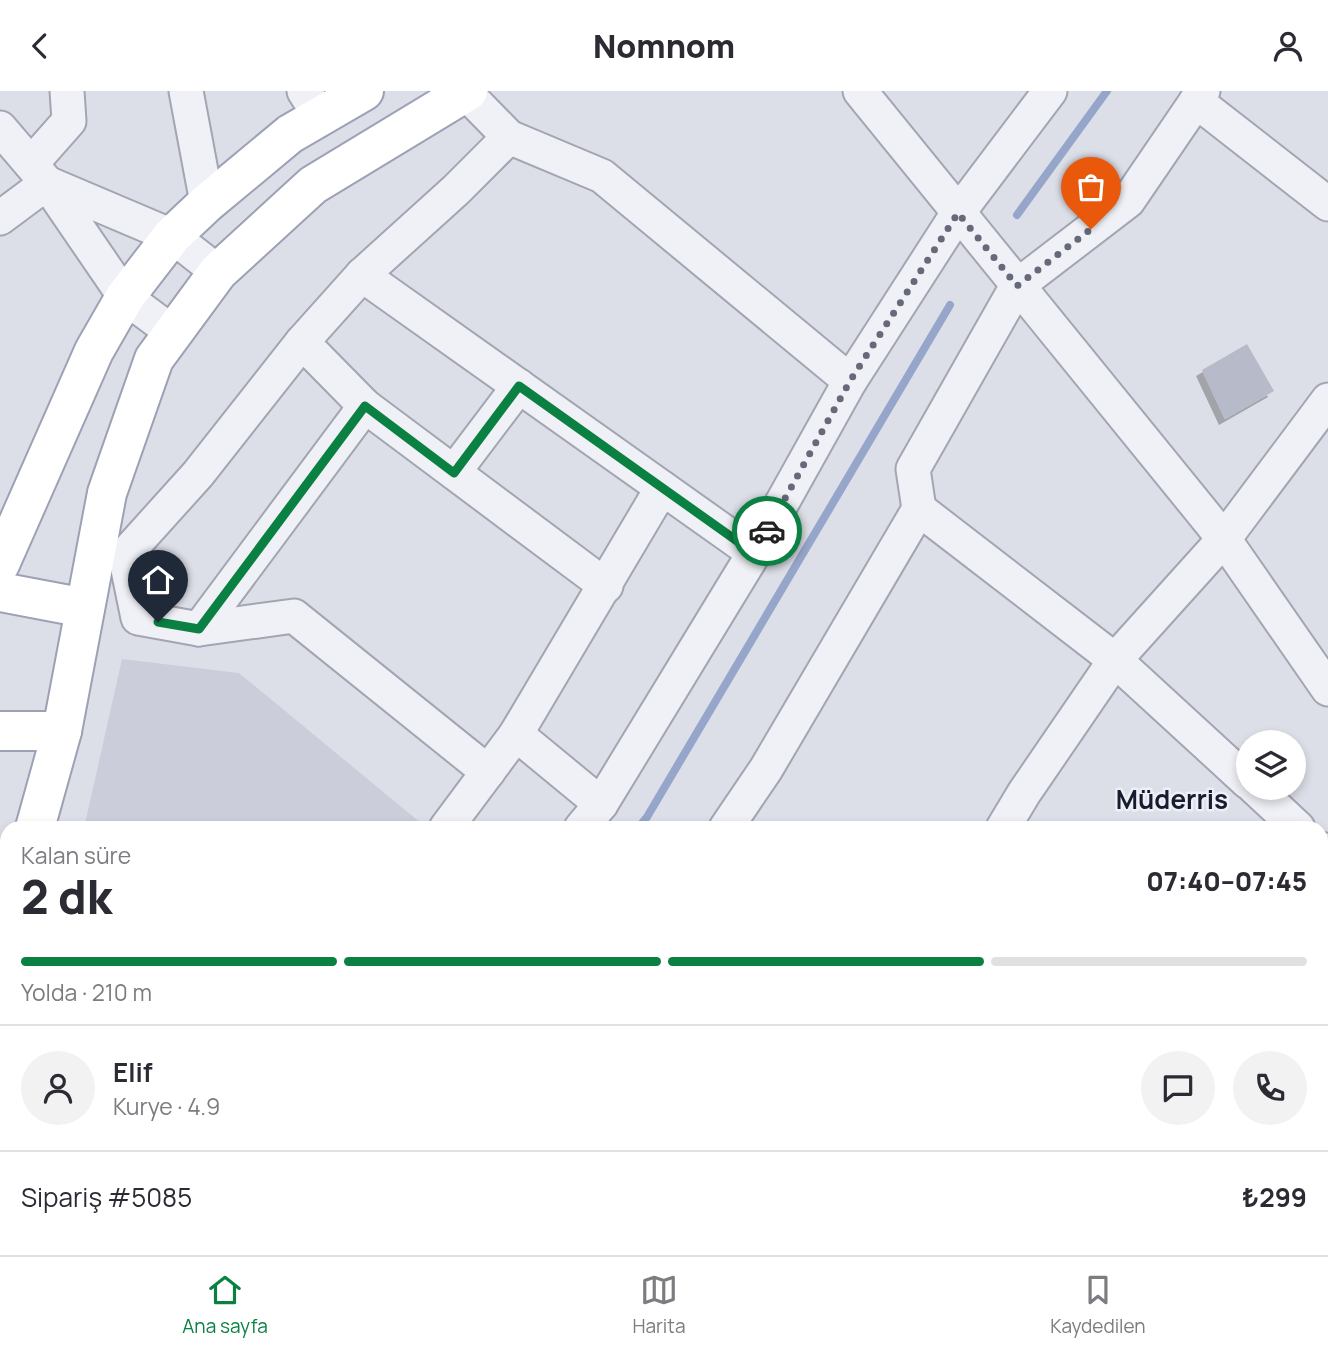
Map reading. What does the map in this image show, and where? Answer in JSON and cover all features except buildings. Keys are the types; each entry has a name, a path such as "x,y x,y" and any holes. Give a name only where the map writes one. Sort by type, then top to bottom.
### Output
{"main road":[{"path":"0,563 94,351 125,297 172,236 290,134 312,104 364,91"},
{"path":"37,821 62,730 107,493 154,359 218,272 313,185 467,92"},
{"path":"0,592 85,608"},
{"path":"0,731 62,730"}],"street":[{"path":"0,218 39,173 69,121 66,91"},
{"path":"186,91 207,204"},
{"path":"860,91 1224,539 1328,689"},
{"path":"516,734 591,816 754,553 850,381 958,213 1050,91"},
{"path":"467,92 509,137 602,176 850,381"},
{"path":"731,821 766,769 919,509 913,469 1017,286 1128,201 1199,96 1328,204"},
{"path":"0,128 39,173 125,297 172,332"},
{"path":"488,772 294,616 199,629 138,618 125,555 198,474 302,342 362,275 456,190 509,137"},
{"path":"39,173 172,236 218,272"},
{"path":"362,275 754,553"},
{"path":"302,342 365,406 606,586"},
{"path":"454,473 519,386"},
{"path":"1007,821 1115,660 1224,539 1328,400"},
{"path":"199,629 365,406"},
{"path":"451,821 516,734 662,488"},
{"path":"919,509 1115,660 1236,771"},
{"path":"1267,800 1287,821"}],"shaded area":[{"path":"122,659 239,673 419,821 86,821"}],"waterway":[{"path":"1017,215 1107,91"},
{"path":"644,821 950,305"}],"way so far":[{"path":"767,531 850,381 958,213 1017,286 1091,229"}],"district":[{"name":"Müderris","path":"1172,799"}],"route":[{"path":"158,622 199,629 365,406 454,473 519,386 754,553 767,531"}]}
